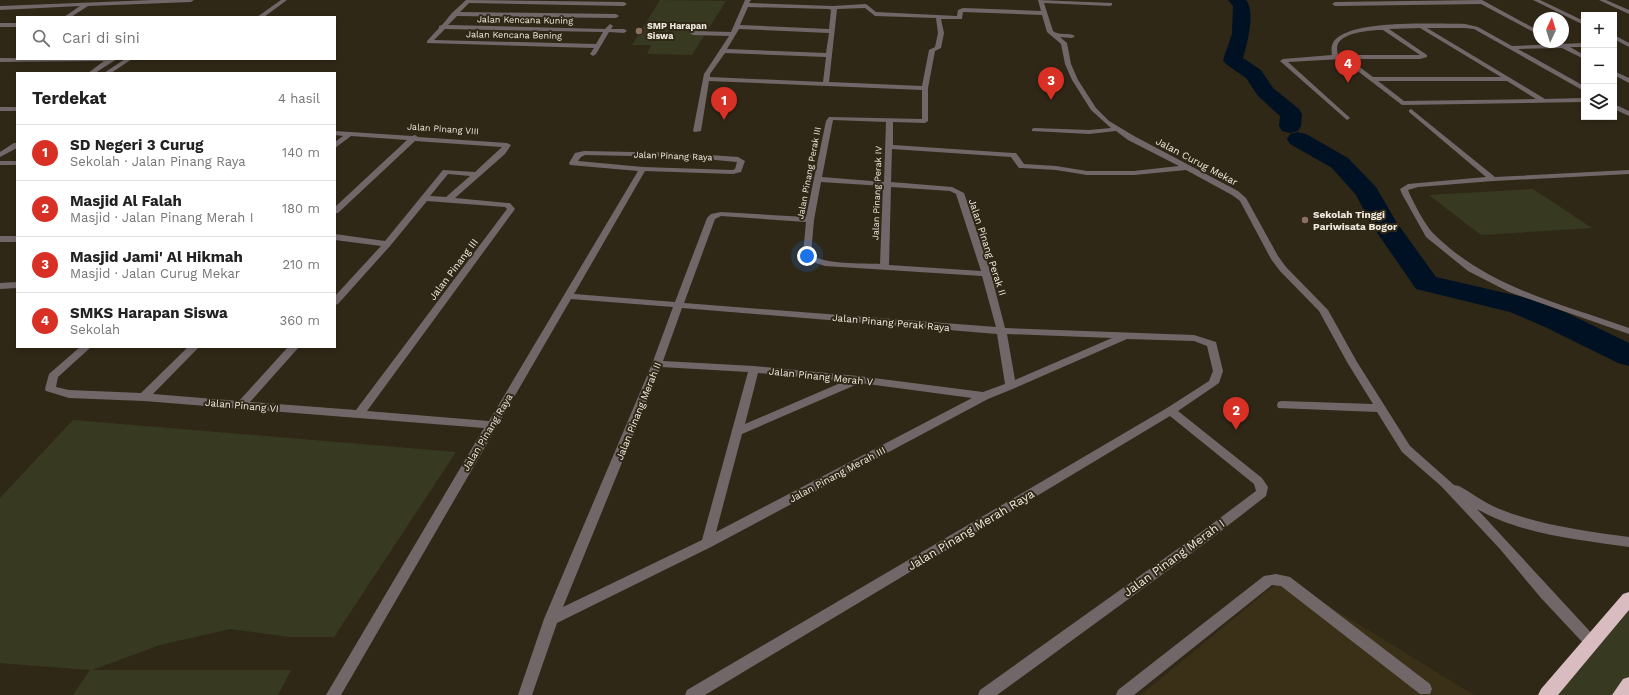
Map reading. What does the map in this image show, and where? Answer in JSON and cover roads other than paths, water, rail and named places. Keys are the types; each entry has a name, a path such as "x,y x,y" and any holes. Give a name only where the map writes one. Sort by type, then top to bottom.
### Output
{"highway":[{"path":"1547,695 1591,642 1629,600"},
{"path":"1621,695 1629,686"}],"street":[{"path":"0,8 191,0"},
{"path":"261,16 284,0"},
{"path":"441,27 468,0 625,2"},
{"path":"802,6 812,0"},
{"path":"1041,0 1110,4"},
{"name":"Jalan Curug Mekar","path":"1041,0 1050,32 1065,45 1070,69 1093,109 1117,129 1186,168 1235,193 1243,200 1274,257 1283,269 1323,310 1352,362 1406,450 1445,483"},
{"path":"1536,0 1581,22"},
{"path":"1602,0 1629,12"},
{"path":"1335,4 1480,1 1533,30"},
{"path":"594,54 625,2"},
{"path":"697,131 706,79 709,70 723,51 747,2 833,8 866,6 875,14 960,18 960,11 963,10 1044,13"},
{"path":"69,16 88,4"},
{"path":"826,84 833,8"},
{"path":"454,14 616,16"},
{"name":"Jalan Pinang Perak III","path":"938,17 941,37 938,48 932,50 925,88 925,121 830,119 810,220 807,240 807,254 815,261 825,263 987,274"},
{"path":"0,25 16,25"},
{"path":"1422,26 1543,100"},
{"path":"1334,57 1334,47 1338,39 1354,32 1385,28 1422,26 1471,26 1581,87"},
{"name":"Jalan Kencana Kuning","path":"441,27 624,31"},
{"name":"Jalan Kencana Bening","path":"441,27 429,42 598,46"},
{"path":"736,27 831,31"},
{"path":"1347,118 1283,61 1334,57 1425,56 1385,28"},
{"path":"693,33 732,34"},
{"path":"1053,35 1072,36"},
{"path":"1617,38 1629,44"},
{"path":"1617,44 1629,44"},
{"path":"1569,46 1581,45"},
{"path":"1509,48 1533,47"},
{"path":"1567,48 1581,55"},
{"path":"723,51 829,55"},
{"path":"1343,57 1493,179"},
{"path":"0,60 16,60"},
{"path":"92,72 110,60"},
{"path":"108,72 127,60"},
{"path":"1617,75 1629,81"},
{"path":"706,79 925,88"},
{"path":"1371,79 1509,79"},
{"path":"1406,107 1543,100 1581,100"},
{"path":"1617,108 1629,114"},
{"path":"0,109 16,109"},
{"name":"Jalan Pinang Perak IV","path":"884,267 890,120"},
{"path":"1034,130 1089,132 1117,129"},
{"name":"Jalan Pinang VIII","path":"336,132 507,145 502,152 449,199"},
{"path":"336,145 350,133"},
{"path":"336,211 414,137"},
{"path":"0,155 16,146"},
{"path":"889,147 1013,155 1022,166 1056,168 1087,173 1134,173 1186,168"},
{"name":"Jalan Pinang Raya","path":"584,153 682,155 738,159 741,161 738,170 733,172 643,169 576,164 573,162 578,155 584,153"},
{"path":"0,163 16,163"},
{"name":"Jalan Pinang Raya","path":"333,695 643,169"},
{"path":"336,301 387,244 446,172 476,174"},
{"path":"1629,172 1493,179 1408,186 1404,189 1429,235 1481,275 1512,290 1629,332"},
{"name":"Jalan Pinang Perak II","path":"817,179 952,188 960,193 987,274 1002,331 1011,386"},
{"name":"Jalan Pinang III","path":"358,415 511,209 507,205 424,198"},
{"name":"Jalan Pinang Merah II","path":"525,695 551,618 657,364 712,218 721,214 810,220"},
{"path":"336,237 387,244"},
{"path":"0,239 16,239"},
{"path":"0,286 16,285"},
{"name":"Jalan Pinang Perak Raya","path":"568,296 1002,331 1194,338 1212,344"},
{"name":"Jalan Pinang Merah III","path":"551,618 707,543 984,396 1011,386 1124,336"},
{"name":"Jalan Pinang Merah Raya","path":"692,695 1171,411 1214,383 1218,371 1212,344"},
{"name":"Jalan Pinang VI","path":"85,348 53,376 50,389 69,394 144,397 242,404 358,415 491,425"},
{"path":"144,397 193,348"},
{"path":"242,404 293,348"},
{"name":"Jalan Pinang Merah V","path":"657,364 754,369 858,379 984,396"},
{"path":"707,543 754,369"},
{"path":"738,430 858,379"},
{"path":"1282,405 1381,408"},
{"name":"Jalan Pinang Merah I","path":"984,695 1204,537 1262,492 1262,487 1258,481 1171,411"},
{"path":"1445,483 1491,510 1523,522 1582,536 1629,542"},
{"path":"1445,483 1504,545 1541,589 1591,642"},
{"path":"1123,695 1269,580 1276,579 1285,581 1425,689"}],"waterway":[{"path":"1236,0 1241,4 1241,34 1233,60 1254,74 1265,92 1291,114 1290,126"},
{"path":"1298,139 1340,163 1367,192 1384,224 1426,283 1520,305 1556,320 1629,356"}],"place":[{"name":"SMP Harapan Siswa","path":"639,31"},
{"name":"SMKS Harapan Siswa","path":"1348,83"},
{"name":"Masjid Jami' Al Hikmah","path":"1051,100"},
{"name":"SD Negeri 3 Curug","path":"724,120"},
{"name":"Sekolah Tinggi Pariwisata Bogor","path":"1305,220"},
{"name":"Masjid Al Falah","path":"1236,430"}]}
